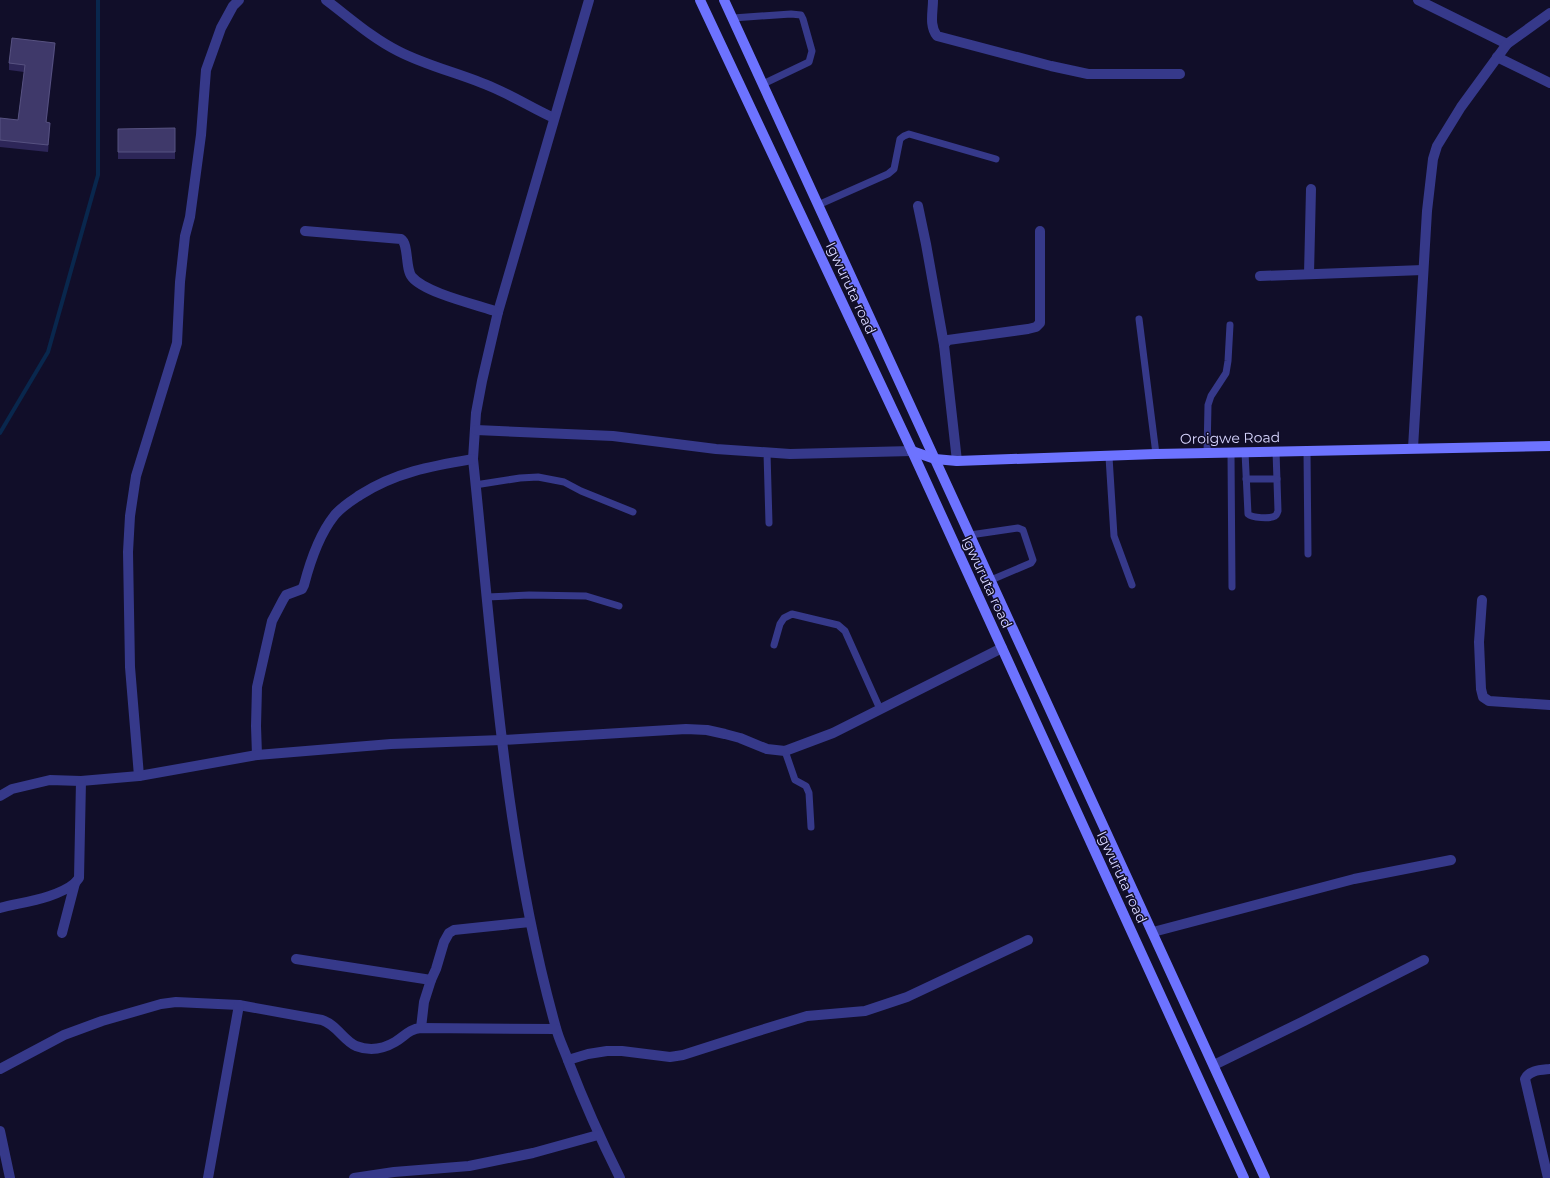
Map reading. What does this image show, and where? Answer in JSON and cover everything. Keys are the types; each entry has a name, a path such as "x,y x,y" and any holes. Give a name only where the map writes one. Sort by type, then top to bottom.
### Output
{"main road":[{"name":"Igwuruta road","path":"700,0 912,451 1244,1178"},
{"name":"Igwuruta road","path":"724,0 1265,1178"},
{"name":"Oroigwe Road","path":"912,451 935,459 957,461 1156,454 1550,446"}],"street":[{"path":"139,776 130,667 128,552 130,516 136,476 177,343 180,282 184,244 190,217 201,135 206,70 221,28 233,6 239,0"},
{"path":"326,0 378,39 399,51 447,71 494,88 533,109 554,118"},
{"path":"589,0 498,312 476,413 473,459 502,740 516,845 530,922 556,1029 598,1135 620,1178"},
{"path":"933,0 932,26 933,31 937,36 1051,66 1088,74 1180,74"},
{"path":"1418,0 1507,44"},
{"path":"1412,448 1430,177 1437,146 1461,107 1507,44 1550,13"},
{"path":"1497,58 1550,83"},
{"path":"1309,274 1311,188"},
{"path":"918,206 929,258 944,345 957,461"},
{"path":"305,231 401,239 404,243 411,276 420,283 443,295 498,312"},
{"path":"944,345 948,340 1028,329 1039,325 1040,231"},
{"path":"1260,276 1423,270"},
{"path":"476,430 613,436 716,449 790,454 912,451"},
{"path":"258,755 256,726 257,687 272,621 282,600 286,596 302,589 323,533 334,516 347,503 372,487 404,473 429,466 473,459"},
{"path":"1482,600 1479,642 1481,689 1483,697 1489,701 1550,705"},
{"path":"0,795 12,789 50,780 81,781 139,776 258,755 391,744 502,740 686,729 707,730 725,734 740,738 767,749 785,751 833,733 1002,648"},
{"path":"0,908 69,888 79,878 81,781"},
{"path":"1153,932 1354,878 1451,860"},
{"path":"62,933 75,883"},
{"path":"421,1028 424,1002 444,942 449,933 454,930 530,922"},
{"path":"568,1060 588,1054 607,1051 622,1051 670,1057 683,1056 807,1016 865,1011 906,996 1028,940"},
{"path":"296,959 431,980"},
{"path":"1214,1065 1424,960"},
{"path":"0,1068 64,1035 102,1020 161,1004 176,1002 239,1005 328,1022 355,1045 369,1049 383,1048 396,1042 413,1029 421,1028 556,1029"},
{"path":"208,1178 239,1005"},
{"path":"1548,1178 1525,1079 1527,1075 1532,1072 1550,1069"},
{"path":"0,1131 10,1178"},
{"path":"354,1178 394,1172 469,1166 533,1153 598,1135"}],"lane":[{"path":"732,18 791,14 801,15 803,19 812,51 809,62 763,84"},
{"path":"818,205 888,174 894,169 900,139 909,134 996,159"},
{"path":"1139,319 1156,454"},
{"path":"1207,453 1208,405 1211,396 1226,374 1230,326"},
{"path":"1307,451 1308,554"},
{"path":"767,452 769,523"},
{"path":"1245,452 1248,514 1252,517 1273,517 1277,514 1276,452"},
{"path":"1231,453 1232,587"},
{"path":"1109,456 1114,536 1132,585"},
{"path":"476,485 520,478 538,477 564,482 581,491 633,512"},
{"path":"1246,479 1277,479"},
{"path":"970,534 1018,528 1023,530 1033,560 1031,563 991,580"},
{"path":"487,597 529,595 586,596 619,606"},
{"path":"774,645 780,624 784,618 792,614 838,625 845,631 880,709"},
{"path":"785,751 795,780 806,786 809,793 811,827"}],"building":[{"path":"12,38 55,43 46,122 50,123 48,145 0,140 0,118 18,120 25,65 9,63"},
{"path":"175,128 175,152 118,152 118,129"}],"waterway":[{"path":"0,433 48,352 98,175 98,0"}]}
